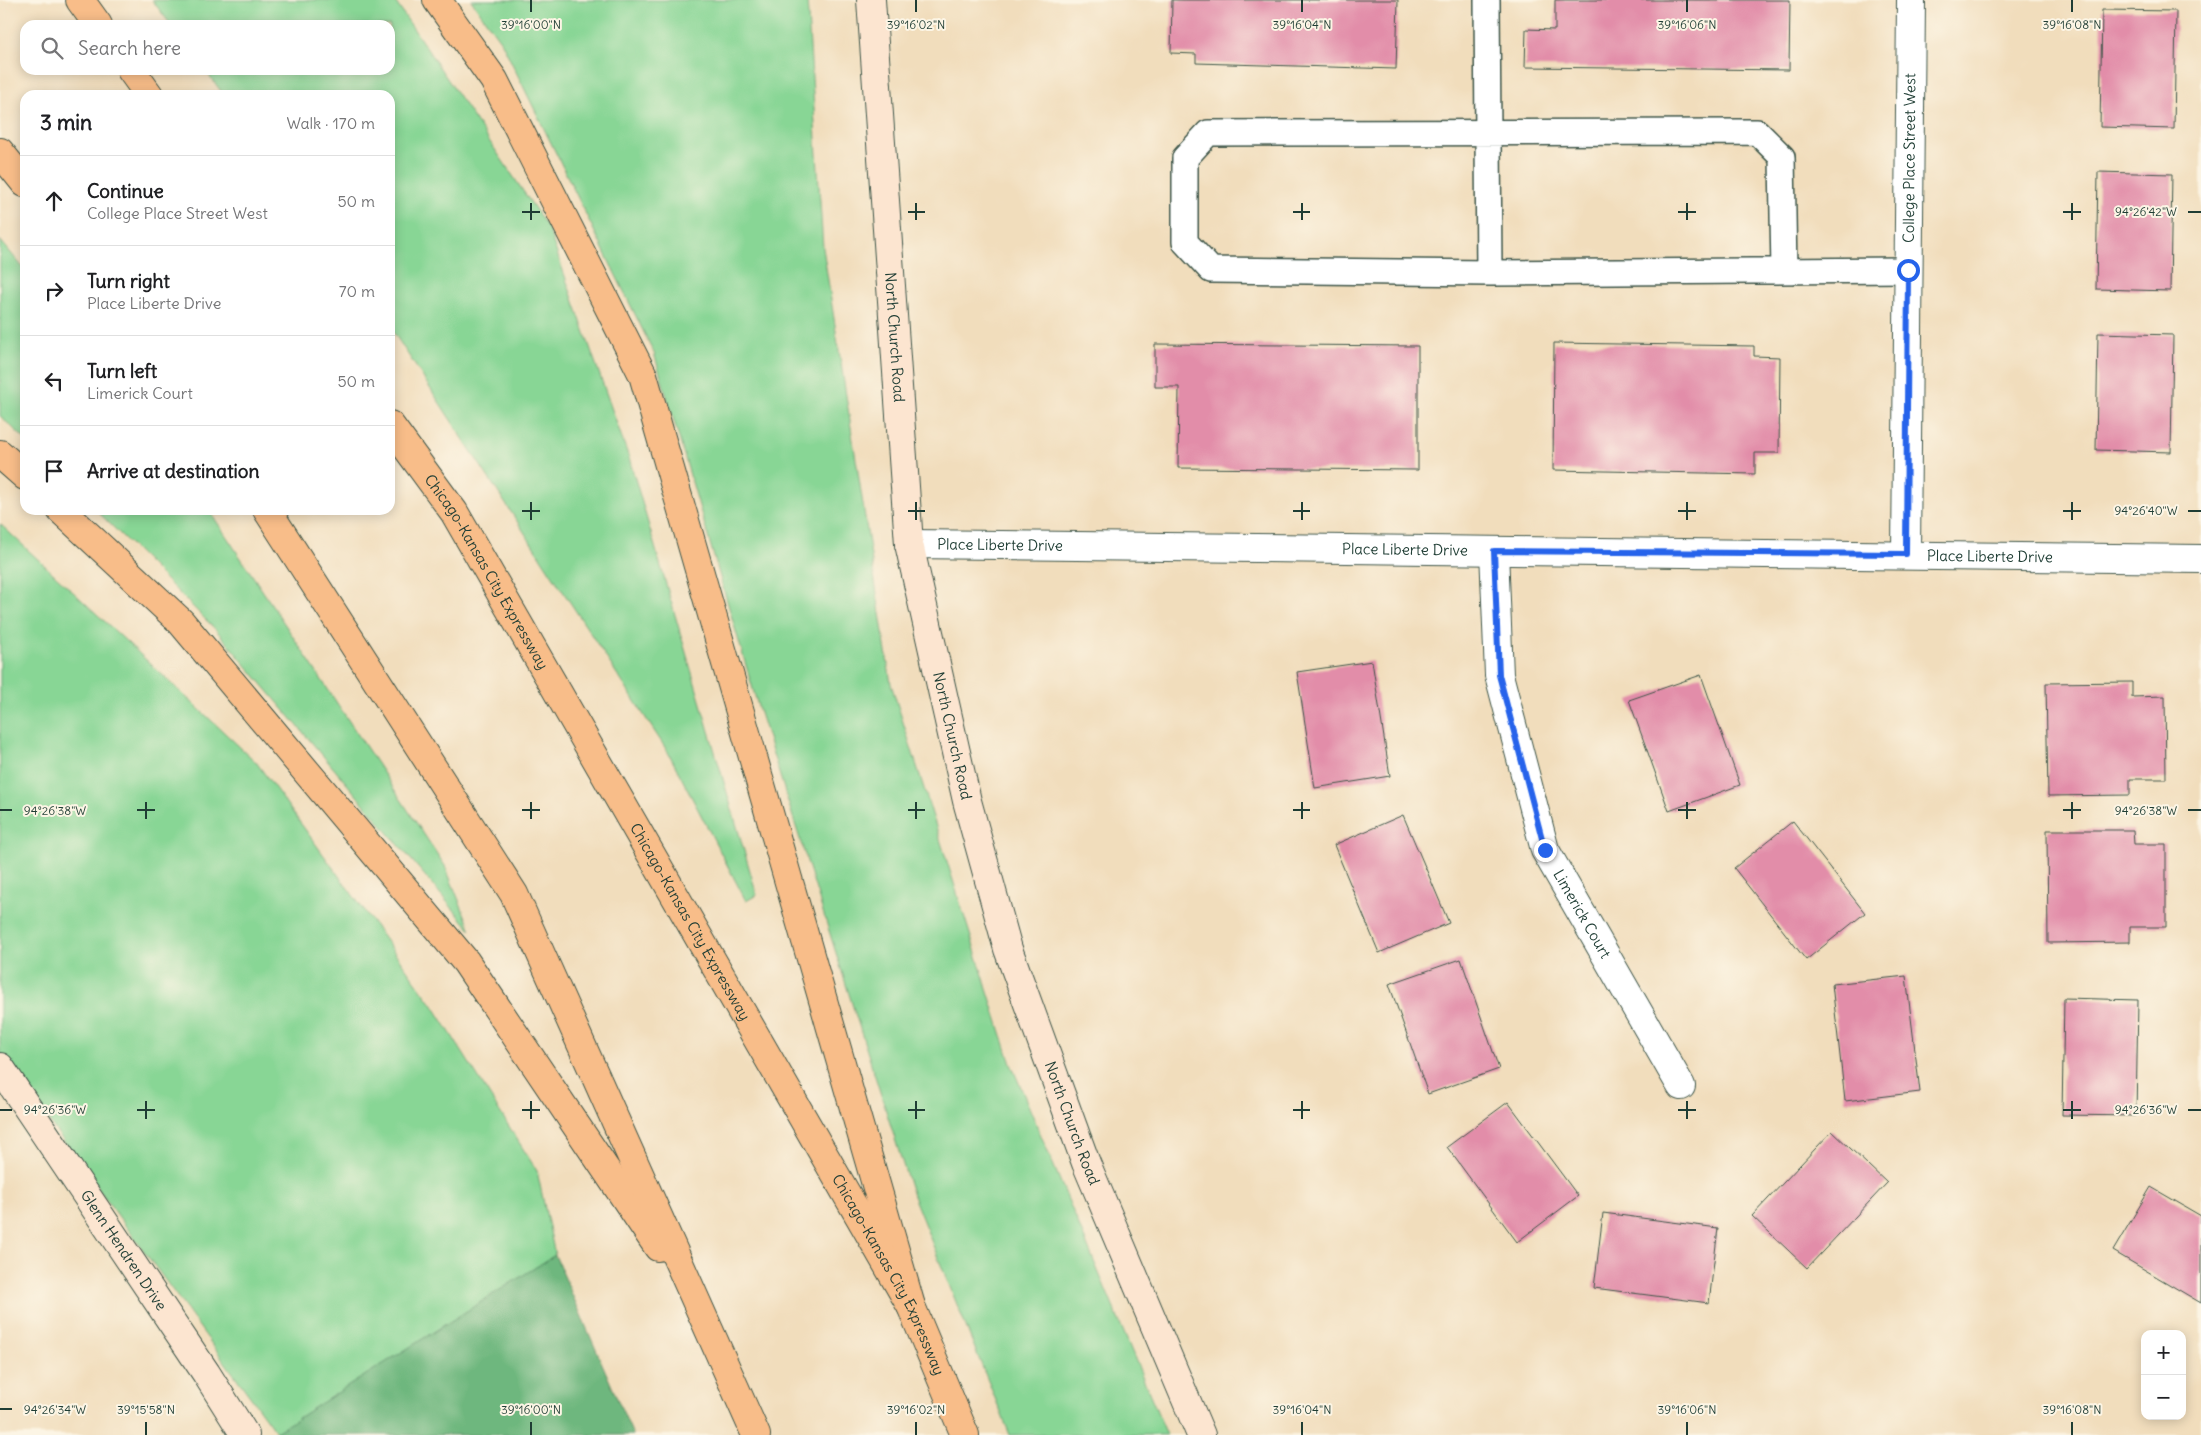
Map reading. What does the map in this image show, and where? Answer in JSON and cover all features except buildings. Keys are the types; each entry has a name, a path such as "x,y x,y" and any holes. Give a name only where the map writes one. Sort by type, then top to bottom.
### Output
{"highway":[{"path":"80,0 94,20"},
{"path":"437,0 494,80 643,375 911,1306"},
{"path":"135,75 145,90"},
{"path":"0,152 20,177"},
{"name":"Chicago-Kansas City Expressway","path":"395,431 454,512 911,1306 965,1435"},
{"path":"0,454 20,472"},
{"path":"66,515 181,622 466,962 699,1308"},
{"path":"270,515 514,894 756,1435"}],"main road":[{"name":"North Church Road","path":"871,0 909,544 967,801 1008,949 1086,1163 1201,1435"},
{"name":"Glenn Hendren Drive","path":"0,1067 206,1372 245,1435"}],"street":[{"name":"College Place Street West","path":"1906,554 1911,0"},
{"name":"Place Liberte Drive","path":"909,544 1906,554 2201,559"},
{"name":"Limerick Court","path":"1494,551 1499,675 1545,850 1681,1086"}],"lane":[{"path":"1487,0 1489,273"},
{"path":"1784,271 1782,157 1757,132 1208,133 1185,158 1185,242 1211,270 1489,273 1784,271 1908,270"}],"green space":[{"path":"152,0 394,0 548,228 629,458 757,895 746,901 668,752 395,335 395,90 220,90 209,75 395,75 395,20 167,20"},
{"path":"471,0 807,0 823,248 891,684 1011,1064 1167,1435 1010,1435 913,1196 760,713 654,353 502,43"},
{"path":"0,240 20,264 20,434 0,416"},
{"path":"101,515 212,515 445,866 471,930 217,631"},
{"path":"0,524 256,762 432,1004 537,1171 555,1255 276,1432 0,1054"},
{"path":"555,1255 633,1435 277,1435 276,1432"}],"route":[{"path":"1545,850 1499,675 1494,551 1906,554 1908,270"}]}
